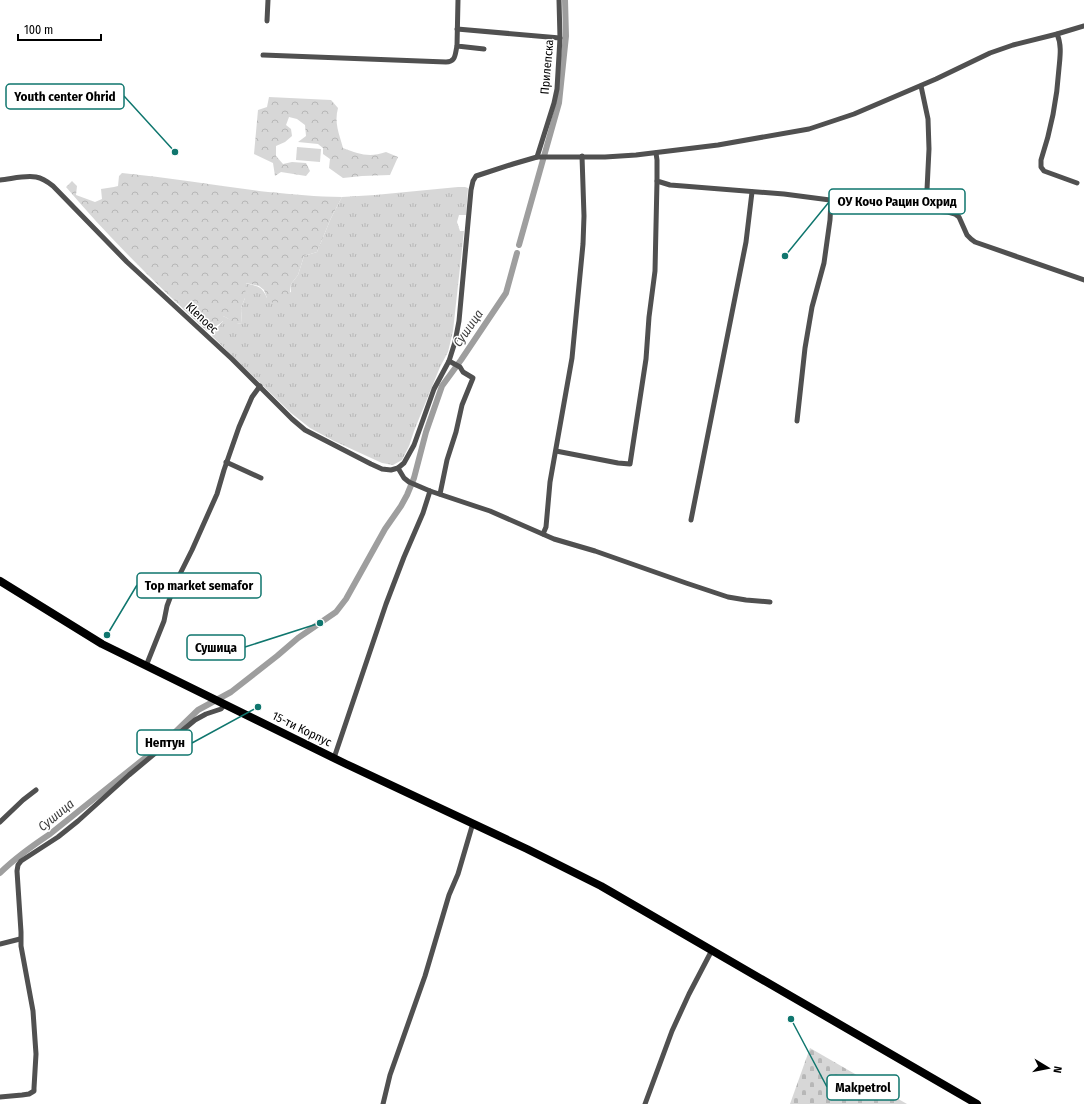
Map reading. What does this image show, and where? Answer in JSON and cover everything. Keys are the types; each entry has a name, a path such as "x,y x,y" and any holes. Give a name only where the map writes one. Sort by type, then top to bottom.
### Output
{"main road":[{"name":"15-ти Корпус","path":"0,581 102,644 334,758 473,823 601,886 977,1104"}],"street":[{"path":"267,21 268,0"},
{"path":"263,54 450,62 454,59 457,46 458,0"},
{"name":"Прилепска","path":"537,157 557,89 560,38 559,0"},
{"path":"770,602 728,597 595,551 554,539 490,512 430,491 409,482 404,478 398,468 409,456 414,445 434,389 449,361 455,342 459,321 473,181 476,176 483,173 537,157 631,155 718,144 809,129 854,114 921,86 990,53 1013,45 1084,26"},
{"path":"457,29 560,38"},
{"path":"1057,34 1060,40 1057,94 1054,116 1041,160 1041,167 1042,170 1048,173 1077,183"},
{"path":"457,46 484,49"},
{"path":"921,86 928,119 929,149 926,210"},
{"path":"556,451 630,464 646,359 649,317 655,271 657,181 656,152"},
{"path":"543,534 546,527 550,482 572,358 578,302 584,216 582,156"},
{"name":"Klenoec","path":"0,180 37,177 46,181 59,191 127,262 232,359 305,430 382,469 391,470 398,468"},
{"path":"657,181 670,184 784,194 831,200 878,202 897,208 948,212 955,214 958,217 967,235 975,242 1084,280"},
{"path":"691,520 746,242 752,192"},
{"path":"797,421 805,348 812,307 824,263 830,220 831,200"},
{"path":"440,494 447,460 456,432 462,405 472,378 463,372 460,367 449,361"},
{"path":"146,666 164,621 173,588 217,494 226,462 239,427 252,397 260,386"},
{"path":"226,462 261,478"},
{"path":"334,758 386,604 423,513 430,491"},
{"path":"0,1098 29,1094 34,1091 36,1054 33,1011 20,940 21,932 17,867 20,863 58,837 78,821 129,775 195,720 206,714 221,709 223,704"},
{"path":"0,822 36,790"},
{"path":"383,1104 390,1075 425,976 449,895 458,874 473,823"},
{"path":"0,944 20,940"},
{"path":"645,1104 672,1031 712,950"}],"green space":[{"path":"269,97 331,100 338,108 337,123 343,148 369,155 386,152 398,157 390,175 343,178 329,168 330,159 323,154 323,148 318,144 298,142 306,136 305,125 297,119 289,117 286,125 291,129 292,136 285,142 276,146 276,156 283,164 292,162 306,163 310,171 306,176 281,172 275,176 273,163 254,154 258,110 267,107"},
{"path":"297,147 321,149 320,162 296,160"},
{"path":"122,173 268,192 342,197 331,218 317,252 304,256 298,275 291,284 289,301 273,303 267,298 264,290 259,286 246,283 245,298 241,308 242,324 234,323 223,316 223,321 207,331 134,261 99,225 66,187 72,181 77,186 76,195 95,202 102,199 101,189 118,186 119,176"},
{"path":"458,187 468,188 466,215 459,215 457,222 460,231 464,231 453,331 448,352 440,367 402,460 393,465 382,463 310,428 291,413 212,336 223,321 223,316 234,322 242,324 241,308 245,298 245,283 259,287 267,298 291,292 291,284 298,275 304,256 317,252 331,218 342,197"},
{"path":"810,1048 907,1104 790,1104"}],"waterway":[{"name":"Сушица","path":"519,245 559,103 566,36 565,0"},
{"name":"Сушица","path":"0,873 18,857 50,834 165,742 198,710 231,692 298,638 336,612 346,599 385,529 407,495 414,478 426,432 442,386 506,293 517,253"}],"place":[{"name":"Youth center Ohrid","path":"175,152"},
{"name":"ОУ Кочо Рацин Охрид","path":"785,256"},
{"name":"Сушица","path":"320,623"},
{"name":"Top market semafor","path":"107,635"},
{"name":"Нептун","path":"258,707"},
{"name":"Makpetrol","path":"791,1019"}]}
